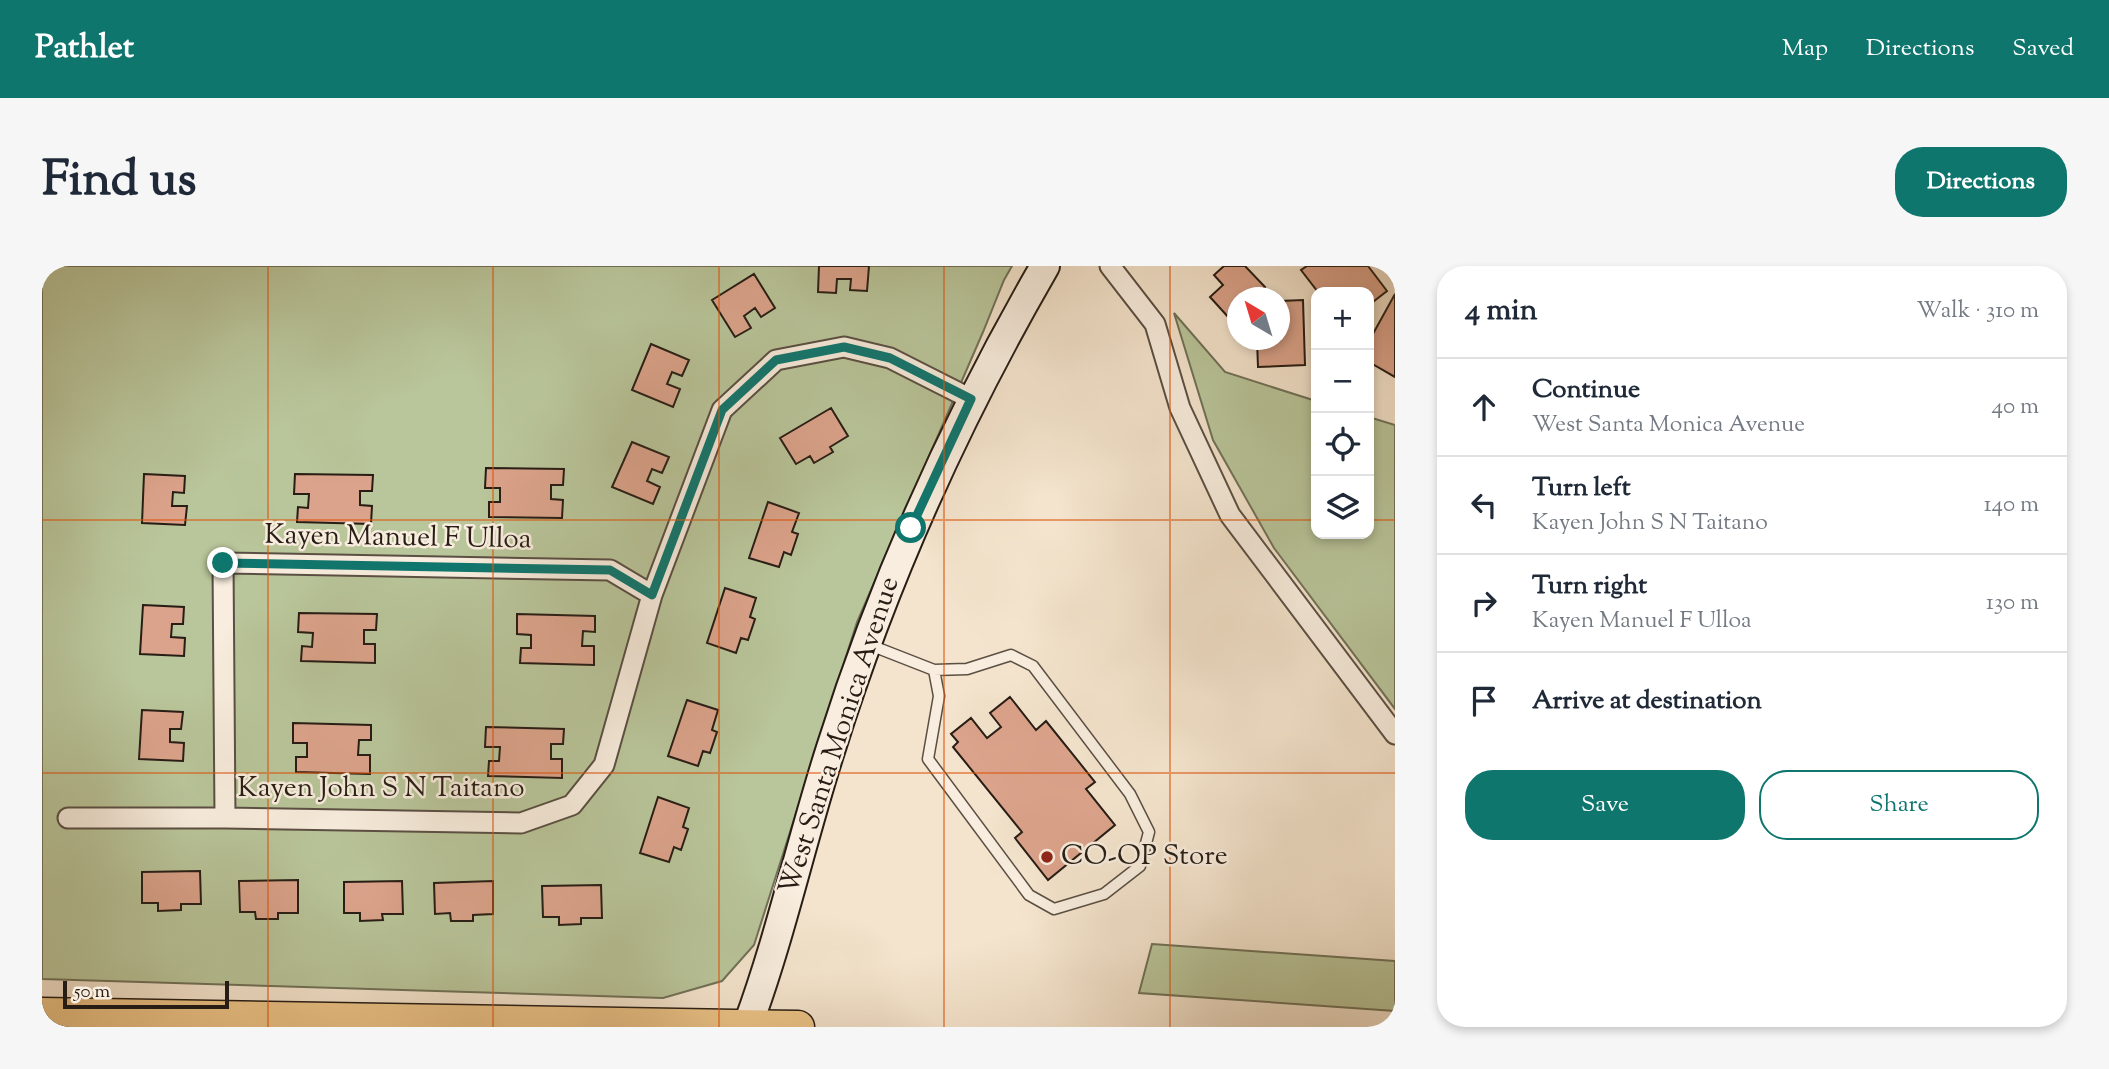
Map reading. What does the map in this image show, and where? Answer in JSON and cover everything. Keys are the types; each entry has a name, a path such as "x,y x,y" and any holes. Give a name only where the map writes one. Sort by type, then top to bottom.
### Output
{"main road":[{"name":"West Santa Monica Avenue","path":"747,1027 761,988 830,749 866,643 911,528 971,399 1045,266"},
{"path":"42,1014 798,1027"}],"street":[{"path":"1111,266 1156,324 1180,408 1230,515 1395,734"},
{"name":"Kayen John S N Taitano","path":"68,818 521,823 572,805 604,765 652,595 722,410 776,360 844,347 890,358 971,399"},
{"name":"Kayen Manuel F Ulloa","path":"225,818 223,563 610,570 652,595"}],"lane":[{"path":"866,643 934,670 967,670 1011,655 1033,666 1130,794 1149,832 1140,866 1104,894 1054,909 1029,895 928,759 939,696 934,670"}],"green space":[{"path":"42,266 1012,266 857,622 754,945 722,981 663,998 42,979"},
{"path":"1174,313 1225,372 1311,399 1311,539 1374,539 1374,419 1395,425 1395,709 1274,548 1213,440"},
{"path":"1152,944 1395,961 1395,1011 1139,993"}],"building":[{"path":"819,266 869,266 867,291 850,290 851,279 837,279 836,293 818,292"},
{"path":"1224,266 1245,266 1265,287 1227,287 1227,316 1210,297 1223,285 1214,275"},
{"path":"1307,266 1368,266 1387,291 1374,301 1374,287 1314,287 1301,270"},
{"path":"754,274 775,308 761,317 755,308 744,316 751,328 735,337 712,300"},
{"path":"1395,294 1395,377 1374,365 1374,332"},
{"path":"1303,300 1305,365 1258,367 1257,350 1290,350 1290,301"},
{"path":"651,344 689,360 682,376 672,372 667,384 680,389 673,407 632,390"},
{"path":"831,408 848,436 830,447 833,452 814,463 810,456 796,464 780,438"},
{"path":"632,442 669,457 662,473 652,469 647,481 660,487 653,504 612,487"},
{"path":"486,468 564,469 563,485 551,485 551,499 563,500 562,518 489,517 489,502 500,502 500,488 485,488"},
{"path":"144,474 185,476 184,493 173,492 172,506 187,506 185,525 142,523"},
{"path":"295,474 373,475 372,491 360,491 360,505 372,506 371,524 297,522 298,507 308,508 309,494 294,494"},
{"path":"768,502 799,513 792,532 798,534 791,555 784,552 779,567 749,558"},
{"path":"725,588 756,598 750,617 755,619 748,640 741,638 736,653 707,643"},
{"path":"143,605 184,607 183,624 172,624 171,637 185,638 184,656 140,654"},
{"path":"299,613 377,614 376,630 364,630 364,644 375,644 375,663 301,661 302,646 312,647 313,633 298,632"},
{"path":"517,614 595,616 595,632 583,631 582,646 594,646 594,665 520,663 521,648 531,648 531,635 517,634"},
{"path":"1010,697 1036,730 1046,721 1095,782 1086,789 1115,825 1048,880 1015,838 1022,832 953,747 958,742 951,734 971,718 987,738 1001,727 990,713"},
{"path":"687,700 718,710 712,730 717,732 710,753 703,751 698,766 668,756"},
{"path":"142,710 183,712 181,729 170,729 170,742 184,743 183,761 139,759"},
{"path":"293,723 371,725 371,740 359,740 358,755 370,755 370,774 296,772 296,757 307,757 307,743 293,743"},
{"path":"486,727 564,729 563,744 551,744 551,759 562,759 562,778 488,776 489,761 499,761 500,747 485,747"},
{"path":"658,797 689,808 683,827 688,829 681,850 674,847 669,862 640,853"},
{"path":"200,871 201,904 181,904 181,910 158,911 158,903 142,903 142,872"},
{"path":"298,880 298,913 278,913 278,919 256,919 255,912 240,912 239,881"},
{"path":"402,881 403,914 382,914 383,920 360,921 360,913 344,913 344,882"},
{"path":"493,881 493,914 473,915 473,921 451,921 450,913 435,914 434,883"},
{"path":"601,885 602,918 581,918 581,924 559,925 559,917 543,917 542,886"}],"place":[{"name":"CO-OP Store","path":"1047,857"}],"route":[{"path":"223,563 610,570 652,595 722,410 776,360 844,347 890,358 971,399 911,528"}]}
